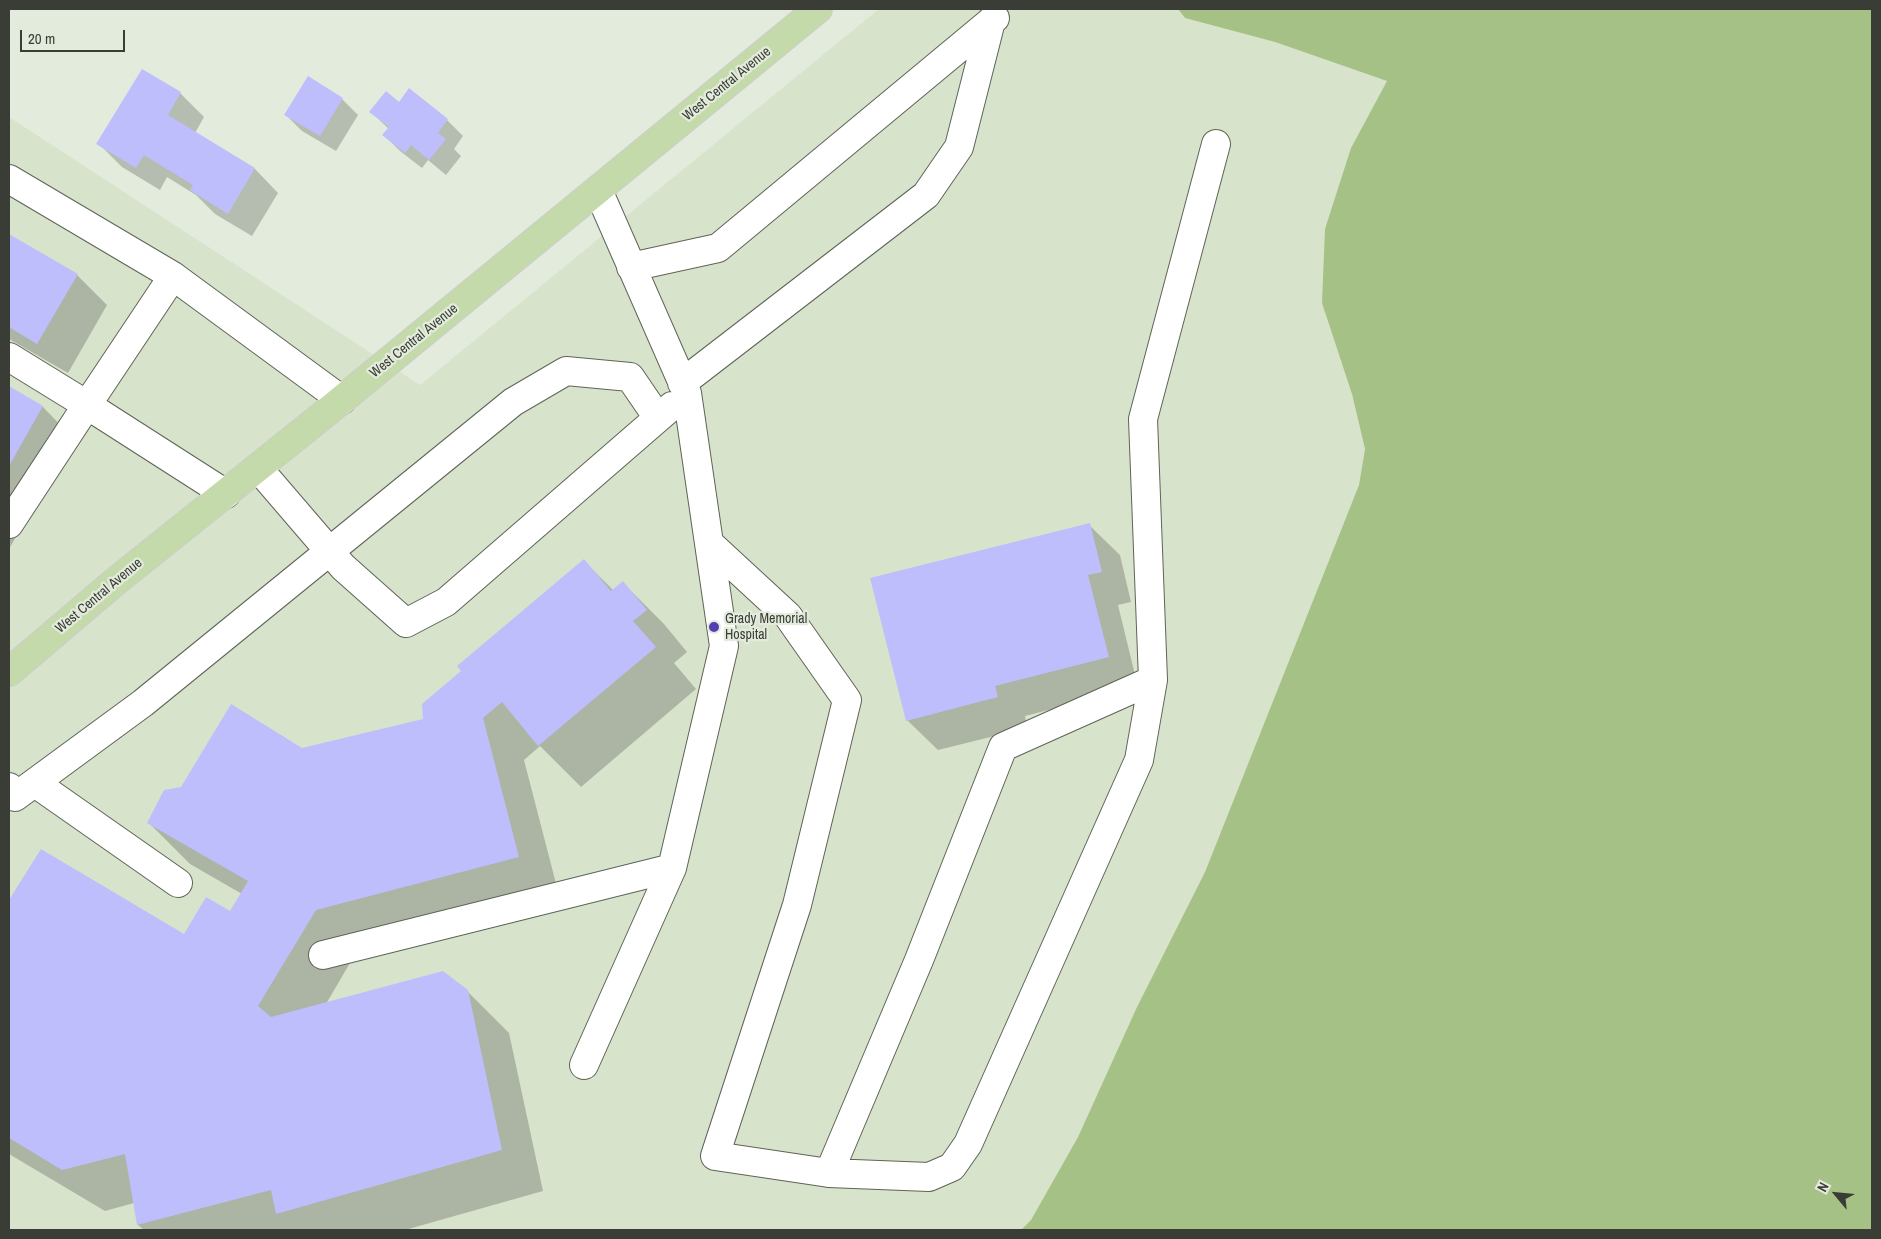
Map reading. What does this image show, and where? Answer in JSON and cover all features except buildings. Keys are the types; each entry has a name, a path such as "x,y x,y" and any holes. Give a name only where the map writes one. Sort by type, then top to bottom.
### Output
{"main road":[{"name":"West Central Avenue","path":"9,672 116,581 342,400 818,9"}],"lane":[{"path":"631,267 718,248 999,15"},
{"path":"258,468 343,567 406,623 446,602 658,418 685,388 926,194 959,147 999,15"},
{"path":"709,543 788,616 847,700 797,905 715,1156 830,1173 929,1177 952,1167 968,1144 1140,760 1153,680 1143,418 1216,144"},
{"path":"9,180 173,276 342,400"},
{"path":"584,1065 672,868 724,646 685,388 598,190"},
{"path":"9,524 173,276"},
{"path":"9,357 226,494"},
{"path":"178,884 17,792 143,703 331,552 513,402 566,371 630,378 658,418"},
{"path":"830,1173 919,960 1003,747 1153,680"},
{"path":"322,955 672,868"}],"shaded area":[{"name":"Grady Memorial Hospital","path":"879,9 1178,9 1185,18 1275,42 1387,81 1351,148 1352,394 1365,449 1359,485 1205,872 1137,1007 1078,1137 1031,1220 1021,1230 9,1230 9,117 420,385"}],"green space":[{"path":"1178,9 1872,9 1872,1230 1021,1230 1031,1220 1078,1137 1137,1007 1205,872 1359,485 1365,449 1352,394 1322,303 1325,229 1351,148 1387,81 1275,42 1185,18"}],"place":[{"name":"Grady Memorial Hospital","path":"714,627"}]}
